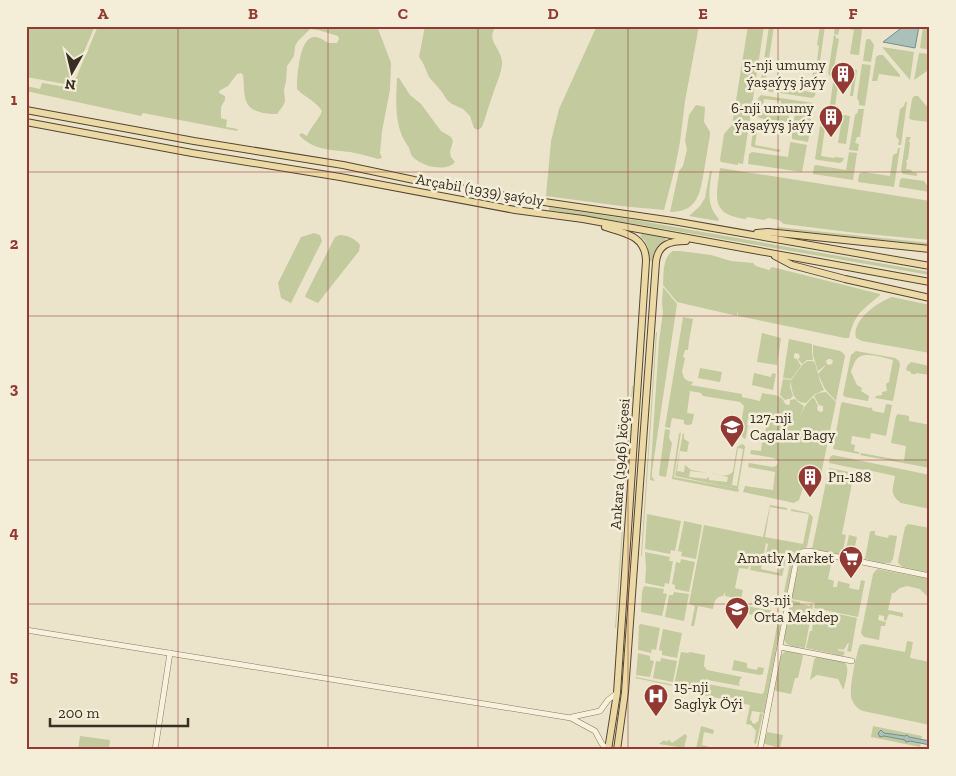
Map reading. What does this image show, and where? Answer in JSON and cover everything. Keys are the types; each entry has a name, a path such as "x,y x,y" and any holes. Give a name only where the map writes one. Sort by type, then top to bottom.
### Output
{"main road":[{"name":"Arçabil (1939) şaýoly","path":"26,110 194,141 343,165 414,180 517,198 673,221 930,266"},
{"name":"Arçabil (1939) şaýoly","path":"26,122 192,153 288,168 930,282"},
{"path":"381,185 383,174"},
{"path":"412,191 414,180"},
{"name":"Ankara (1946) köçesi","path":"583,220 634,238 643,246 646,257 617,693 608,750"},
{"path":"750,235 768,232 930,249"},
{"name":"Ankara (1946) köçesi","path":"617,750 626,692 656,258 662,248 672,242 702,242"},
{"path":"770,253 792,265 930,298"}],"street":[{"path":"760,750 797,557 802,552 808,551 930,576"},
{"path":"26,630 572,718 595,731 602,744 608,750"},
{"path":"780,647 852,661"},
{"path":"155,750 170,653"},
{"path":"572,718 600,711 608,700 617,693"}],"green space":[{"path":"26,26 95,26 71,82 65,84 26,77"},
{"path":"98,26 377,26 391,63 390,90 382,131 380,153 382,158 378,159 323,148 310,144 299,135 302,133 307,136 322,111 317,104 297,89 298,67 302,50 310,38 317,37 329,43 337,43 339,39 338,36 318,30 310,29 295,46 294,56 287,66 284,90 285,101 277,114 260,112 248,105 243,75 241,73 237,74 228,86 219,91 219,93 225,96 221,107 221,118 227,120 226,127 238,129 237,131 143,113 141,116 26,91 26,86 40,89 42,83 62,86 73,85"},
{"path":"425,26 505,26 497,28 493,32 493,40 502,59 502,64 500,76 482,127 478,130 474,128 470,116 463,109 447,100 429,77 419,57"},
{"path":"599,26 699,26 685,101 680,142 664,210 546,196 551,141 559,109 595,30"},
{"path":"748,26 764,26 743,164 738,163 738,165 721,162 720,160 724,134 732,125"},
{"path":"769,26 774,26 765,85 776,87 775,91 772,92 762,90 760,87"},
{"path":"820,26 825,26 815,96 812,98 780,93 780,87 810,92 811,88 813,88 811,85 814,68 816,68"},
{"path":"835,26 859,26 862,30 859,55 850,54 854,30 840,27 838,35 834,34"},
{"path":"923,26 930,26 930,50 920,48"},
{"path":"834,35 839,39 834,68 857,70 853,96 850,96 853,75 840,73 837,82 833,81 828,73"},
{"path":"867,39 870,39 874,45 871,62 863,61"},
{"path":"882,47 914,52 910,80"},
{"path":"919,53 930,54 930,69 914,80"},
{"path":"883,55 900,77 879,74 877,81 872,81 876,57"},
{"path":"862,64 871,65 865,106 859,105 857,98"},
{"path":"397,78 399,78 410,95 421,104 441,131 451,137 453,141 450,152 455,162 453,164 445,167 432,167 412,156 409,147 403,139 398,122 396,105"},
{"path":"833,83 838,85 834,113 850,116 846,144 838,143 842,118 827,115 824,125 820,125 823,110 830,105"},
{"path":"761,95 813,103 810,125 795,123 795,111 780,109 781,101 764,99 763,106 757,105 758,98"},
{"path":"914,96 918,96 930,110 930,122 909,118"},
{"path":"905,102 907,102 901,145 898,145 899,140 896,136 900,109 904,106"},
{"path":"696,105 705,107 704,122 710,132 701,187 692,205 687,209 670,212 679,171 683,166 687,149 685,141 689,115"},
{"path":"858,109 864,109 860,137 857,137 855,143 859,144 858,151 849,150 855,115"},
{"path":"757,110 786,114 790,119 785,122 759,118 756,115"},
{"path":"756,122 783,126 784,129 758,125 755,145 781,150 779,152 752,147 754,124"},
{"path":"820,126 825,128 821,156 844,158 840,163 815,159"},
{"path":"794,128 810,130 808,142 792,139 792,130"},
{"path":"906,137 911,137 906,169 917,173 917,176 903,174 901,171"},
{"path":"791,142 807,145 802,172 748,164 749,154 752,152 788,157"},
{"path":"898,148 900,148 894,187 858,182 859,174 863,172 890,176 893,155 897,153"},
{"path":"849,152 857,153 853,180 813,174 814,166 816,165 846,170"},
{"path":"720,168 930,201 930,240 784,224 779,220 768,218 764,220 734,217 721,209 718,203 717,188"},
{"path":"710,171 712,171 709,190 710,202 719,219 718,221 689,216 700,206 705,198"},
{"path":"902,178 924,181 928,187 930,186 930,192 899,187"},
{"path":"549,207 635,220 930,272 930,275 549,210"},
{"path":"777,227 930,243 930,245 777,229"},
{"path":"314,233 320,235 322,241 291,303 281,298 278,283 301,237"},
{"path":"642,234 665,238 666,240 656,249 652,261 650,261 645,241 640,236"},
{"path":"340,235 356,241 360,245 359,251 318,303 305,297 335,237"},
{"path":"673,251 711,255 731,261 753,263 756,266 769,270 772,267 880,295 857,316 849,338 738,316 738,311 737,316 677,302 663,285 665,262"},
{"path":"663,287 677,304 652,471 652,477 655,481 650,480 659,341 663,312"},
{"path":"892,297 930,305 930,353 862,341 856,338 856,331 862,318 873,307"},
{"path":"683,317 693,319 688,350 685,350 683,357 685,358 682,372 684,378 693,382 690,385 742,394 742,397 760,401 762,393 773,395 782,398 785,404 788,405 790,400 795,399 804,406 800,416 812,398 814,398 818,406 818,411 823,411 823,406 819,405 814,396 818,393 826,392 836,402 818,489 803,488 799,500 794,503 743,492 745,486 773,490 775,472 748,467 749,463 773,467 778,463 774,458 750,454 751,450 761,451 762,442 752,441 753,436 764,438 768,418 767,415 758,413 757,419 748,418 746,437 745,439 743,438 739,435 744,406 740,402 703,396 701,393 690,391 687,413 694,414 692,424 684,424 684,420 672,418 670,428 665,427"},
{"path":"656,332 657,332 641,556"},
{"path":"762,333 781,338 777,365 757,362"},
{"path":"789,339 812,344 813,360 807,360 802,364 798,359 800,357 799,354 794,354 794,358 797,359 801,366 791,379 783,378"},
{"path":"813,345 840,351 845,356 836,401 825,389 818,374 827,364 818,371 813,355","holes":["828,359 833,361 832,364 827,364 826,361"]},
{"path":"856,351 895,358 899,361 900,365 893,401 875,398 882,395 882,392 887,391 886,384 889,382 893,360 868,355 859,357 855,361 851,372 857,385 862,388 861,391 869,396 868,401 843,395 851,355"},
{"path":"808,361 815,363 824,390 815,394 806,403 799,401 794,396 791,380 803,364"},
{"path":"911,362 930,366 930,375 911,374 911,372 906,370"},
{"path":"700,368 722,372 720,382 698,378"},
{"path":"754,373 771,377 772,373 776,374 773,390 752,385"},
{"path":"783,379 791,380 790,387 793,396 790,399 785,400 780,395"},
{"path":"632,386 633,386 615,628"},
{"path":"842,402 871,407 873,411 884,413 886,404 892,405 886,436 871,433 870,439 852,436 851,444 855,445 854,451 859,452 859,454 833,449"},
{"path":"898,414 909,416 909,421 930,425 930,468 860,455 861,453 904,461 906,446 891,443"},
{"path":"665,429 670,430 669,438 672,443 666,477 659,474"},
{"path":"681,432 674,477 739,489 738,492 672,479 679,434"},
{"path":"683,433 684,439 689,442 687,452 680,451 677,471 684,472 685,465 691,470 708,473 690,471 689,477 707,479 707,477 709,480 727,482 728,477 710,473 728,475 731,473 737,447 742,444 745,447 738,489 675,476","holes":["738,448 743,449 737,486 732,485"]},
{"path":"833,455 930,475 930,509 901,503 897,500 893,494 895,476 829,463 830,457"},
{"path":"829,468 854,473 842,534 846,535 842,555 812,549"},
{"path":"770,505 787,508 787,510 770,507 765,537 803,544 809,514 791,511 791,509 809,513 813,517 807,547 799,550 794,557 784,608 781,607 790,562 794,552 786,550 784,558 786,560 782,568 784,568 782,576 750,570 751,567 749,566 748,569 739,568 735,588 743,590 741,599 725,596 725,592 723,596 716,600 713,609 698,606 694,626 691,626 695,606 689,604 704,525 763,537","holes":["766,543 768,544 764,563 780,566 779,573 761,569"]},
{"path":"647,514 681,521 675,551 671,550 670,554 645,549"},
{"path":"684,521 702,525 696,559 681,556 682,552 678,551"},
{"path":"908,524 930,528 930,573 903,567 899,564 905,527"},
{"path":"871,531 875,531 875,535 888,538 889,535 897,536 893,559 890,563 865,559"},
{"path":"849,535 857,537 853,556 851,557 845,554"},
{"path":"645,552 670,557 669,561 673,561 669,584 665,583 664,587 645,583"},
{"path":"803,554 835,560 835,563 831,565 828,579 834,581 833,587 837,587 838,581 850,584 849,588 859,590 861,580 865,581 858,617 814,608 815,603 791,599 800,559"},
{"path":"681,559 695,562 689,592 675,589 675,585 672,584 676,562 680,563"},
{"path":"877,569 930,579 930,596 927,596 920,589 907,586 892,593 888,610 903,613 903,617 889,614 886,621 884,616 879,615 878,620 886,622 885,626 881,626 879,640 864,637 861,633 873,574"},
{"path":"644,586 664,589 663,593 667,594 662,616 641,612"},
{"path":"674,592 689,594 684,621 665,617 669,595 673,595"},
{"path":"791,600 800,602 800,604 813,605 805,648 790,645 784,640"},
{"path":"746,606 774,611 774,619 743,613"},
{"path":"829,612 857,618 851,652 847,651 849,643 843,650 837,650 845,652 843,656 806,648 810,631 812,631 812,619 823,621 828,625"},
{"path":"781,613 783,613 764,713 752,711 750,720 756,724 760,713 763,714 756,744 754,743 756,731 751,725 746,724 750,705 736,702 736,699 729,697 728,700 697,694 697,692 683,688 635,678 674,685 681,652 690,652 705,655 704,666 707,670 742,677 740,679 740,686 708,680 707,684 762,694"},
{"path":"639,625 660,628 656,650 652,649 651,653 638,650"},
{"path":"663,629 682,633 677,658 662,655 662,651 659,650"},
{"path":"907,641 913,642 910,658 930,662 930,725 863,711 856,707 852,700 852,681 860,645 905,652"},
{"path":"786,651 803,656 798,678 795,678 791,694 776,691 775,689 781,656"},
{"path":"638,653 650,656 650,660 654,661 650,677 636,675"},
{"path":"816,657 844,662 847,671 844,689 838,679 817,675 810,680"},
{"path":"661,658 677,661 673,682 653,678 656,661 660,662"},
{"path":"734,660 747,663 747,668 757,670 758,667 764,668 763,674 732,670"},
{"path":"701,726 714,730 713,734 704,732 702,745 710,747 710,750 693,750 696,749"},
{"path":"873,726 922,736 920,747 871,737"},
{"path":"767,732 783,735 780,748 765,744"},
{"path":"685,734 687,736 684,748 659,744 664,740 666,742 669,740 672,743"},
{"path":"80,736 110,740 109,750 78,750"}],"water":[{"path":"904,26 919,26 915,48 883,42"},
{"path":"881,730 884,733 907,735 930,741 930,745 906,742 905,740 884,736 880,737 878,733"}],"place":[{"name":"5-nji umumy ýaşaýyş jaýy","path":"843,95"},
{"name":"6-nji umumy ýaşaýyş jaýy","path":"831,138"},
{"name":"127-nji Cagalar Bagy","path":"732,448"},
{"name":"Рп-188","path":"810,498"},
{"name":"Amatly Market","path":"851,579"},
{"name":"83-nji Orta Mekdep","path":"737,630"},
{"name":"15-nji Saglyk Öýi","path":"656,717"}]}
